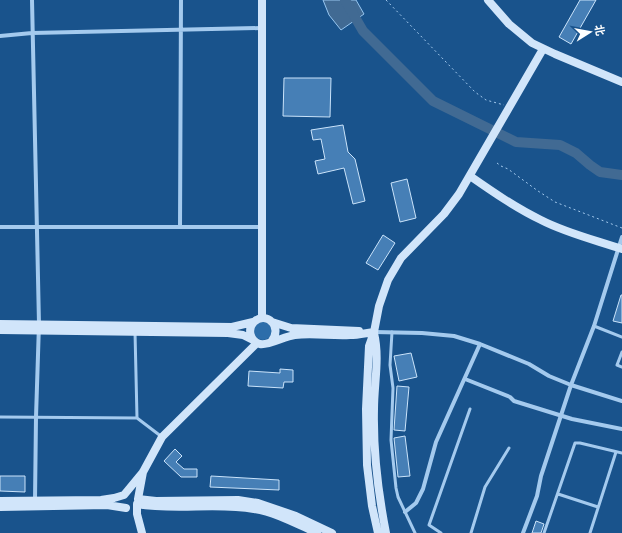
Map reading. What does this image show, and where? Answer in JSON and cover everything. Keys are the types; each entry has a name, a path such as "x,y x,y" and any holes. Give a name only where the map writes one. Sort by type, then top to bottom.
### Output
{"main road":[{"path":"262,0 262,318"},
{"path":"488,0 521,35 543,48 622,82"},
{"path":"378,533 369,485 366,409 369,346 374,332 376,315 381,297 396,266 410,247 449,208 472,173 543,48"},
{"path":"472,173 517,207 547,223 620,248"},
{"path":"0,330 39,327 232,327 254,322 262,318 291,328 374,332"},
{"path":"254,322 250,330 255,341"},
{"path":"271,342 275,338 276,333 276,327 272,322"},
{"path":"0,324 135,332 233,333 243,335 261,344 267,344 296,334 350,335 374,332"},
{"path":"374,332 377,346 374,409 375,457 386,533"},
{"path":"142,533 135,515 122,502 124,494 143,472 162,437 255,341"},
{"path":"139,524 138,502 143,472"},
{"path":"0,501 101,500 114,498 130,492 135,494 138,502"},
{"path":"0,507 107,505 132,509 138,502 238,500 258,503 296,516 332,533"},
{"path":"138,502 155,507 251,508 277,516 317,533"}],"street":[{"path":"32,0 39,327 34,500"},
{"path":"180,227 181,0"},
{"path":"0,36 32,33 261,28"},
{"path":"0,227 262,227"},
{"path":"523,533 537,496 541,476 571,385 594,326 620,248 622,237"},
{"path":"374,332 454,336 480,344 529,364 549,376 571,385 622,401"},
{"path":"405,512 416,503 423,489 436,442 480,344"},
{"path":"465,379 510,397 514,401 561,416 622,429"}],"lane":[{"path":"594,326 622,337"},
{"path":"135,332 137,418"},
{"path":"392,332 390,365 393,388 391,440 396,488 398,497 415,533"},
{"path":"622,352 617,365 622,367"},
{"path":"441,533 429,525 470,409"},
{"path":"0,417 137,418 162,437"},
{"path":"544,533 576,443 580,442 622,453"},
{"path":"471,533 484,487 509,448"},
{"path":"590,533 616,452"},
{"path":"558,494 598,507"}],"path":[{"path":"386,0 475,92 486,100 510,107"},
{"path":"497,163 555,202 622,228"}],"shaded area":[{"path":"323,0 356,0 364,14 341,30 329,15"},
{"path":"263,322 267,323 271,327 271,335 267,339 263,340 259,339 255,335 254,331 255,327 259,323"}],"building":[{"path":"580,0 596,0 571,44 559,37"},
{"path":"284,78 331,78 330,117 283,116"},
{"path":"343,125 348,152 355,159 365,201 353,204 344,168 318,174 315,161 325,159 321,139 313,140 311,130"},
{"path":"407,179 416,218 400,222 391,183"},
{"path":"383,235 395,243 378,270 366,263"},
{"path":"622,295 622,323 613,321"},
{"path":"411,353 417,377 399,381 394,356"},
{"path":"280,369 293,370 293,382 284,382 283,388 248,386 249,371 280,373"},
{"path":"397,386 409,387 405,431 394,430"},
{"path":"405,436 410,476 398,477 394,438"},
{"path":"175,449 182,456 176,462 184,469 197,469 197,477 181,477 164,461"},
{"path":"0,476 25,476 25,492 0,491"},
{"path":"211,476 279,480 279,490 210,487"},
{"path":"536,521 544,524 541,533 532,533"}],"waterway":[{"path":"345,0 363,31 433,101 516,142 560,145 576,153 600,172 622,175"}]}
